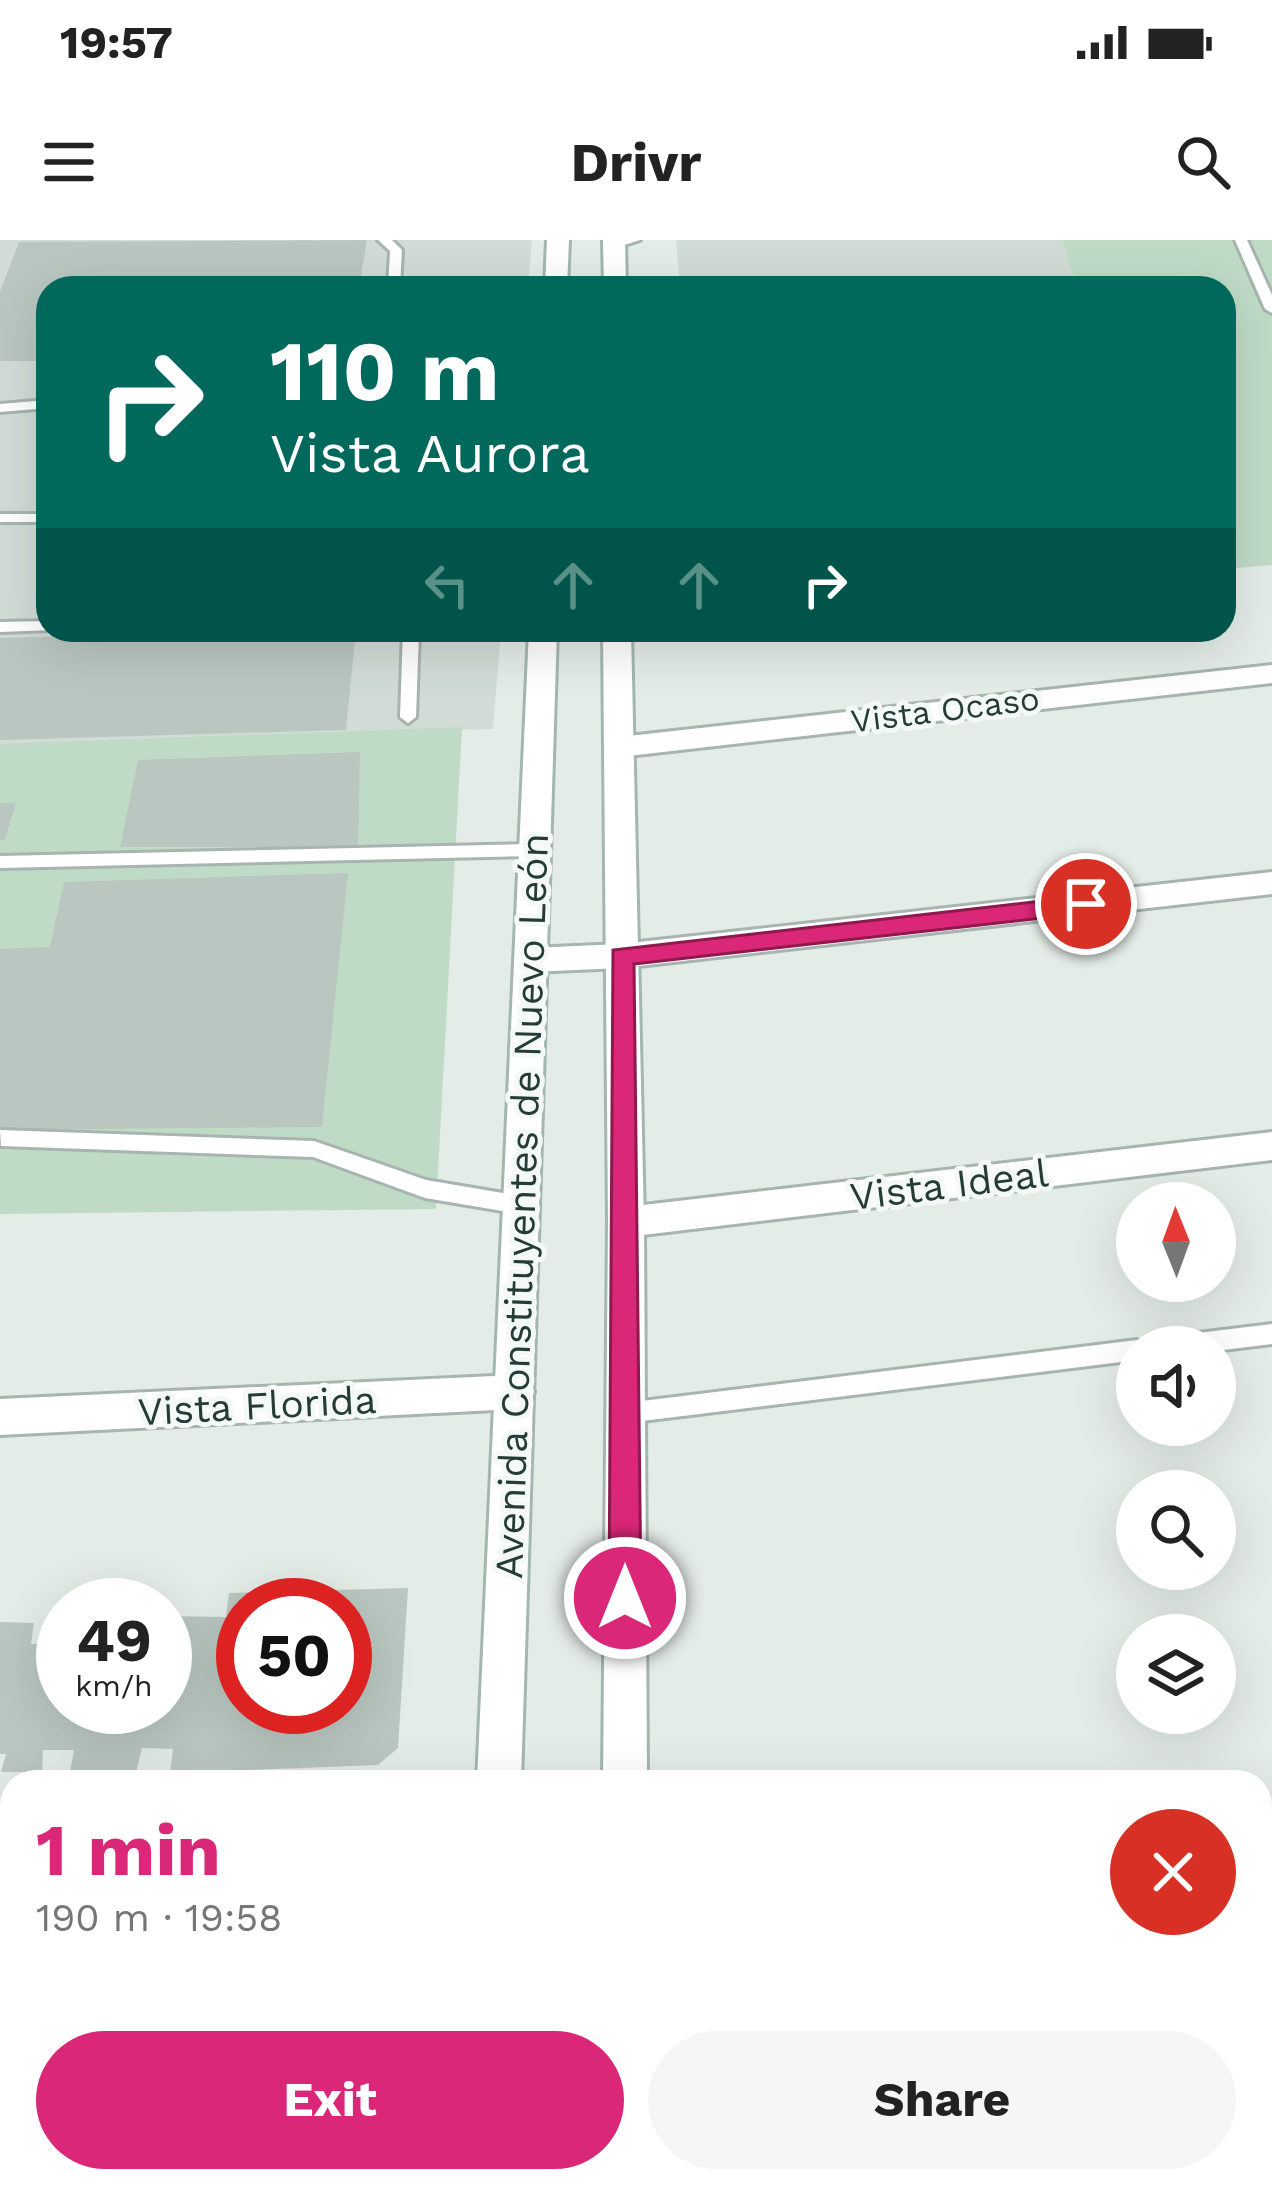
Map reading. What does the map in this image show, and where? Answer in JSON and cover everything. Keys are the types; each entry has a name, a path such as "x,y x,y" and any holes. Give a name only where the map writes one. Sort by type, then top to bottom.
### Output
{"main road":[{"path":"556,276 558,240"},
{"path":"616,276 621,241"},
{"name":"Avenida Constituyentes de Nuevo León","path":"499,1770 543,642"},
{"path":"617,642 626,1222 625,1770"},
{"name":"Vista Ocaso","path":"619,747 1272,674"},
{"path":"531,960 621,956 1272,883"},
{"name":"Vista Ideal","path":"626,1222 1272,1146"},
{"name":"Vista Florida","path":"0,1417 514,1392"}],"lane":[{"path":"384,240 396,250 395,276"},
{"path":"1241,240 1272,309"},
{"path":"0,408 36,405"},
{"path":"0,518 36,518"},
{"path":"0,627 36,626"},
{"path":"408,717 411,642"},
{"path":"0,862 535,850"},
{"path":"1,1138 314,1149 425,1189 521,1205"},
{"path":"1236,1338 1272,1334"},
{"path":"626,1413 1116,1353"}],"shaded area":[{"path":"0,240 532,240 529,276 36,276 36,642 500,642 493,729 0,745"},
{"path":"676,240 1062,240 1073,276 679,276"}],"green space":[{"path":"1062,240 1272,240 1272,565 1236,568 1236,276 1073,276"},
{"path":"462,727 436,1209 0,1214 0,744"}],"building":[{"path":"367,240 361,276 36,276 36,361 0,361 0,292 19,242"},
{"path":"0,638 355,642 346,730 0,740"},
{"path":"360,752 358,847 120,847 138,760"},
{"path":"0,803 16,803 5,839 0,840"},
{"path":"348,873 322,1127 0,1130 0,949 50,947 64,882"},
{"path":"408,1588 398,1748 378,1765 248,1770 170,1770 173,1749 142,1748 137,1770 70,1770 74,1750 43,1750 42,1770 2,1770 6,1754 0,1754 0,1622 34,1623 36,1734 192,1734 192,1616 216,1617 216,1734 372,1734 372,1589"}],"route":[{"path":"625,1598 621,956 1086,904"}]}
